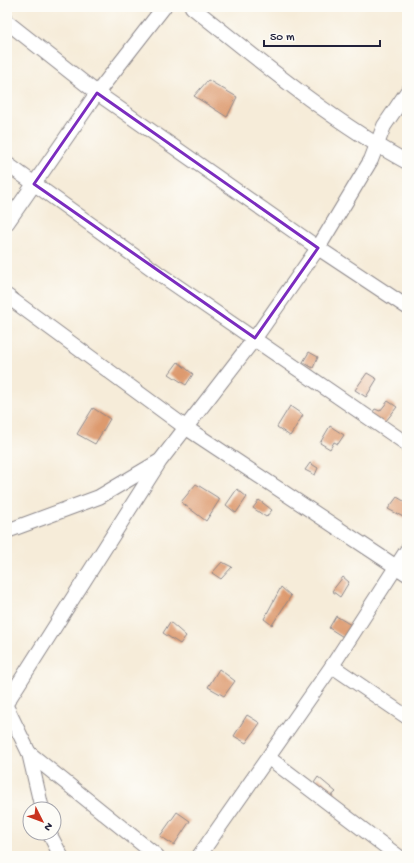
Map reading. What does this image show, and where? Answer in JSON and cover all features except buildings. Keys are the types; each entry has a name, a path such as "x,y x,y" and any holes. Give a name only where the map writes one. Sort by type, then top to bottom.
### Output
{"street":[{"path":"7,223 97,93 164,7"},
{"path":"192,7 301,92 376,145 407,162"},
{"path":"7,22 97,93 318,248 407,307"},
{"path":"7,702 160,461 254,338 318,248 371,160 384,126 407,92"},
{"path":"7,164 158,273 407,444"},
{"path":"7,296 185,427 402,570"},
{"path":"7,531 99,497 160,461"},
{"path":"199,856 332,666 402,570 407,550"},
{"path":"332,666 407,717"},
{"path":"7,708 28,753 40,801"},
{"path":"28,753 157,856"},
{"path":"269,758 398,856"},
{"path":"53,841 61,856"}],"highlighted area":[{"path":"97,93 318,248 255,338 34,184"}]}
